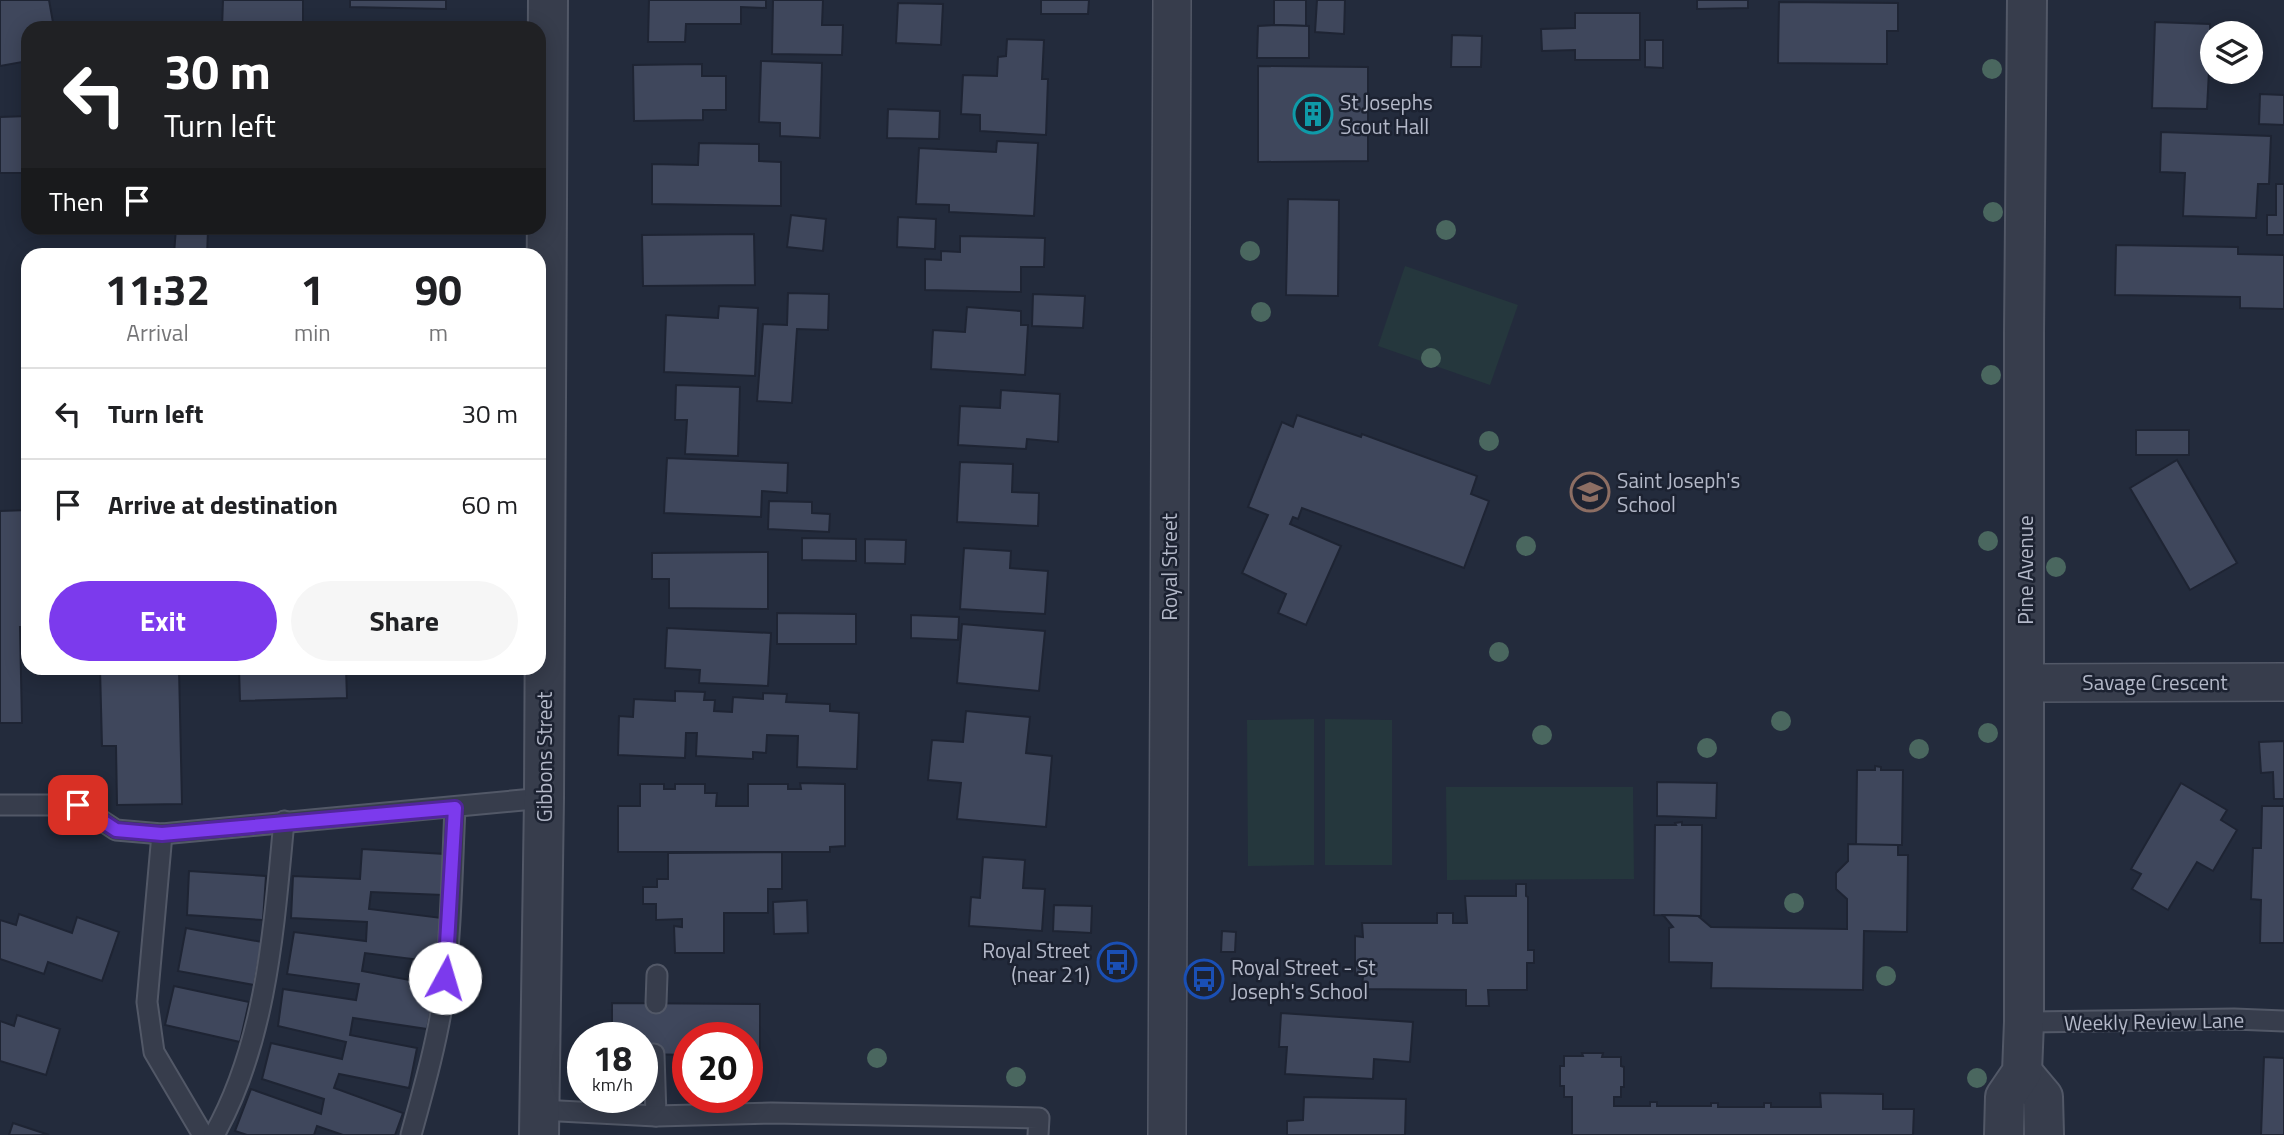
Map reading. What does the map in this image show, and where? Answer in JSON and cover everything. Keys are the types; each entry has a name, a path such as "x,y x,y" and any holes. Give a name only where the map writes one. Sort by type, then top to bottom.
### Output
{"street":[{"name":"Gibbons Street","path":"546,399 548,0"},
{"name":"Royal Street","path":"1167,1135 1172,0"},
{"name":"Pine Avenue","path":"2004,1135 2005,1097 2022,1072 2024,1022 2027,0"},
{"name":"Gibbons Street","path":"540,1123 545,675"},
{"name":"Savage Crescent","path":"2025,682 2284,682"},
{"path":"2022,1072 2043,1097 2044,1135"}],"lane":[{"path":"0,805 78,805 116,830 162,834 544,798"},
{"path":"411,1135 428,1073 442,1003 448,954 455,808"},
{"path":"214,1135 231,1105 256,1024 268,969 284,821"},
{"path":"162,834 147,1002 154,1052 203,1135"},
{"path":"656,1003 657,975"},
{"name":"Weekly Review Lane","path":"2024,1022 2234,1019 2284,1021"},
{"path":"540,1123 771,1113 1039,1118 1038,1135"}],"shaded area":[{"path":"1405,266 1518,305 1490,385 1378,346"},
{"path":"1314,719 1314,865 1248,866 1247,720"},
{"path":"1325,719 1392,720 1392,865 1325,865"},
{"path":"1446,787 1633,787 1634,879 1447,880"}],"building":[{"path":"0,0 49,0 53,21 21,21 21,62 0,66"},
{"path":"223,0 303,0 303,21 222,21"},
{"path":"350,0 446,0 446,9 350,7"},
{"path":"649,0 766,0 766,8 741,7 741,24 686,24 685,42 648,42"},
{"path":"773,0 823,0 822,25 843,25 842,55 772,54"},
{"path":"1041,0 1089,0 1088,14 1041,14"},
{"path":"1274,0 1306,0 1306,26 1274,25"},
{"path":"1317,0 1345,0 1344,34 1315,32"},
{"path":"1697,0 1748,0 1748,8 1697,9"},
{"path":"1779,2 1898,3 1898,31 1887,31 1887,64 1778,63"},
{"path":"898,3 943,4 941,45 896,43"},
{"path":"1575,13 1640,13 1640,60 1575,60 1575,50 1542,51 1541,29 1575,28"},
{"path":"2155,22 2200,24 2200,84 2208,84 2207,109 2152,108"},
{"path":"1258,26 1309,26 1309,58 1257,58"},
{"path":"1452,35 1482,36 1481,67 1451,67"},
{"path":"1007,39 1044,40 1042,79 1048,79 1046,135 980,131 980,115 961,114 963,75 997,76 998,57 1006,56"},
{"path":"1645,40 1663,40 1663,68 1645,67"},
{"path":"761,61 822,63 820,138 780,136 780,123 759,122"},
{"path":"702,64 702,76 726,76 726,110 703,110 703,120 634,121 633,65"},
{"name":"St Josephs Scout Hall","path":"1258,66 1368,67 1368,161 1258,162"},
{"path":"2260,94 2284,95 2284,125 2259,124"},
{"path":"888,109 940,111 939,139 887,138"},
{"path":"21,116 21,173 0,173 0,117"},
{"path":"2161,132 2271,136 2269,184 2258,184 2256,218 2183,216 2185,173 2160,172"},
{"path":"997,141 1038,143 1034,216 949,212 949,205 916,204 919,148 996,152"},
{"path":"699,143 759,144 759,161 781,162 781,206 652,204 652,164 698,165"},
{"path":"2276,184 2284,184 2284,235 2267,235 2267,215 2276,215"},
{"path":"1288,199 1339,200 1338,296 1286,295"},
{"path":"791,215 826,219 823,251 787,247"},
{"path":"898,217 936,219 935,249 897,247"},
{"path":"754,234 755,285 643,286 642,235"},
{"path":"175,235 208,235 207,248 174,248"},
{"path":"960,236 1045,238 1044,267 1021,267 1021,292 925,290 925,259 941,260 941,251 960,252"},
{"path":"2116,245 2238,247 2238,254 2284,255 2284,309 2240,308 2240,297 2115,295"},
{"path":"788,293 829,294 828,330 797,329 792,403 757,401 763,324 787,325"},
{"path":"1033,294 1085,296 1083,328 1032,326"},
{"path":"719,306 758,308 755,376 664,372 666,315 718,318"},
{"path":"967,307 1021,311 1021,325 1028,325 1025,375 931,369 933,330 965,332"},
{"path":"676,385 740,387 738,456 685,454 687,420 675,420"},
{"path":"1001,390 1060,394 1058,442 1027,439 1026,449 958,445 960,406 1000,408"},
{"path":"1297,415 1361,437 1362,434 1477,476 1471,494 1489,501 1464,568 1302,508 1298,519 1293,517 1290,524 1341,546 1306,625 1278,613 1286,594 1242,573 1268,515 1248,507 1282,422 1293,427"},
{"path":"2136,430 2189,430 2189,455 2136,455"},
{"path":"667,458 788,463 787,493 762,491 761,517 664,513"},
{"path":"2177,460 2237,563 2190,590 2130,488"},
{"path":"960,462 1013,464 1012,492 1039,493 1038,526 957,522"},
{"path":"769,501 812,502 812,513 830,514 829,532 768,529"},
{"path":"21,510 22,723 0,723 0,511"},
{"path":"802,538 856,539 856,561 802,560"},
{"path":"865,539 906,540 905,564 865,563"},
{"path":"964,548 1011,551 1010,568 1048,571 1045,614 960,609"},
{"path":"768,552 768,609 669,608 669,579 652,579 652,553"},
{"path":"777,613 856,614 856,644 777,644"},
{"path":"911,615 959,617 958,640 911,638"},
{"path":"962,624 1045,631 1039,691 957,683"},
{"path":"667,628 771,633 768,686 699,683 700,670 665,668"},
{"path":"100,675 179,675 182,804 117,805 116,746 102,746"},
{"path":"239,675 346,675 347,698 240,701"},
{"path":"675,691 705,692 704,700 715,700 714,711 732,712 733,697 763,699 763,693 787,694 786,702 830,704 830,711 859,713 857,769 797,767 798,736 767,735 766,753 753,752 753,759 696,756 697,733 686,733 685,758 618,755 619,716 633,717 634,699 675,701"},
{"path":"966,711 1030,717 1026,753 1052,756 1046,827 957,819 961,783 928,780 932,740 963,742"},
{"path":"2284,741 2284,799 2274,799 2273,772 2261,773 2259,742"},
{"path":"1875,766 1881,767 1881,770 1903,770 1902,845 1856,845 1857,770 1875,770"},
{"path":"1657,782 1717,783 1716,818 1657,816"},
{"path":"800,783 845,784 845,846 830,847 830,852 618,852 618,806 640,806 640,784 664,784 664,789 675,789 675,784 705,784 705,793 717,793 716,806 748,806 748,784 788,784 788,789 801,789"},
{"path":"2181,783 2227,810 2221,820 2237,830 2213,871 2197,862 2168,910 2132,889 2141,874 2131,869"},
{"path":"2262,806 2284,806 2284,943 2260,943 2261,900 2251,899 2253,848 2261,848"},
{"path":"1682,822 1682,825 1702,825 1701,916 1654,915 1655,825 1676,825 1675,823"},
{"path":"1848,844 1898,845 1898,855 1908,855 1907,932 1864,931 1863,990 1711,988 1712,963 1669,962 1669,928 1673,927 1663,915 1698,916 1711,927 1847,929 1847,899 1836,889 1836,873 1848,861"},
{"path":"362,849 445,854 443,895 371,892 369,909 442,918 436,962 365,953 362,971 436,985 427,1029 353,1018 350,1035 417,1048 409,1088 339,1074 334,1088 403,1113 395,1135 343,1135 317,1126 314,1135 247,1135 235,1131 251,1089 321,1114 324,1099 262,1079 271,1043 342,1059 346,1042 278,1026 283,989 356,1000 359,984 287,974 294,932 366,941 367,922 291,918 293,876 360,879"},
{"path":"782,852 782,889 768,889 768,913 724,913 724,953 675,953 674,926 682,927 682,919 656,920 656,904 643,904 643,887 657,887 657,879 668,879 668,853"},
{"path":"983,857 1025,860 1023,888 1045,889 1042,931 969,926 971,897 980,898"},
{"path":"189,871 266,876 263,920 187,915"},
{"path":"1516,884 1526,884 1528,950 1534,950 1534,963 1527,963 1527,990 1488,990 1489,1006 1466,1006 1466,990 1362,989 1363,976 1355,975 1355,936 1363,937 1362,923 1437,923 1437,913 1453,913 1453,923 1467,923 1465,896 1516,896"},
{"path":"807,900 808,933 774,934 773,902"},
{"path":"1054,905 1092,906 1091,933 1053,931"},
{"path":"19,914 72,933 77,917 119,932 102,981 48,962 44,974 0,959 0,920 16,925"},
{"path":"186,928 262,942 254,985 178,971"},
{"path":"1222,931 1236,932 1235,952 1221,952"},
{"path":"174,986 249,1002 240,1042 165,1025"},
{"path":"612,1003 760,1004 760,1022 672,1022 672,1055 658,1054 658,1022 612,1022"},
{"path":"1281,1013 1413,1022 1410,1062 1374,1059 1373,1079 1285,1074 1287,1047 1279,1047"},
{"path":"17,1015 60,1029 46,1075 0,1061 0,1021 14,1026"},
{"path":"1582,1053 1603,1053 1602,1057 1621,1057 1624,1087 1621,1087 1621,1097 1614,1097 1614,1106 1650,1106 1650,1102 1657,1102 1657,1106 1711,1106 1711,1103 1718,1103 1718,1107 1764,1107 1764,1103 1771,1103 1771,1107 1821,1107 1820,1093 1883,1094 1883,1109 1914,1109 1913,1135 1572,1135 1572,1097 1564,1097 1564,1086 1560,1086 1560,1066 1564,1066 1564,1056 1583,1056"},
{"path":"2264,1057 2284,1058 2284,1135 2261,1135"},
{"path":"1304,1097 1406,1099 1405,1135 1287,1135 1287,1121 1303,1120"},
{"path":"13,1123 49,1135 9,1135"}],"place":[{"name":"St Josephs Scout Hall","path":"1313,114"},
{"name":"Saint Joseph's School","path":"1590,492"},
{"name":"Royal Street (near 21)","path":"1117,962"},
{"name":"Royal Street - St Joseph's School","path":"1204,979"}],"route":[{"path":"78,805 116,830 162,834 284,821 455,808 445,978"}]}
